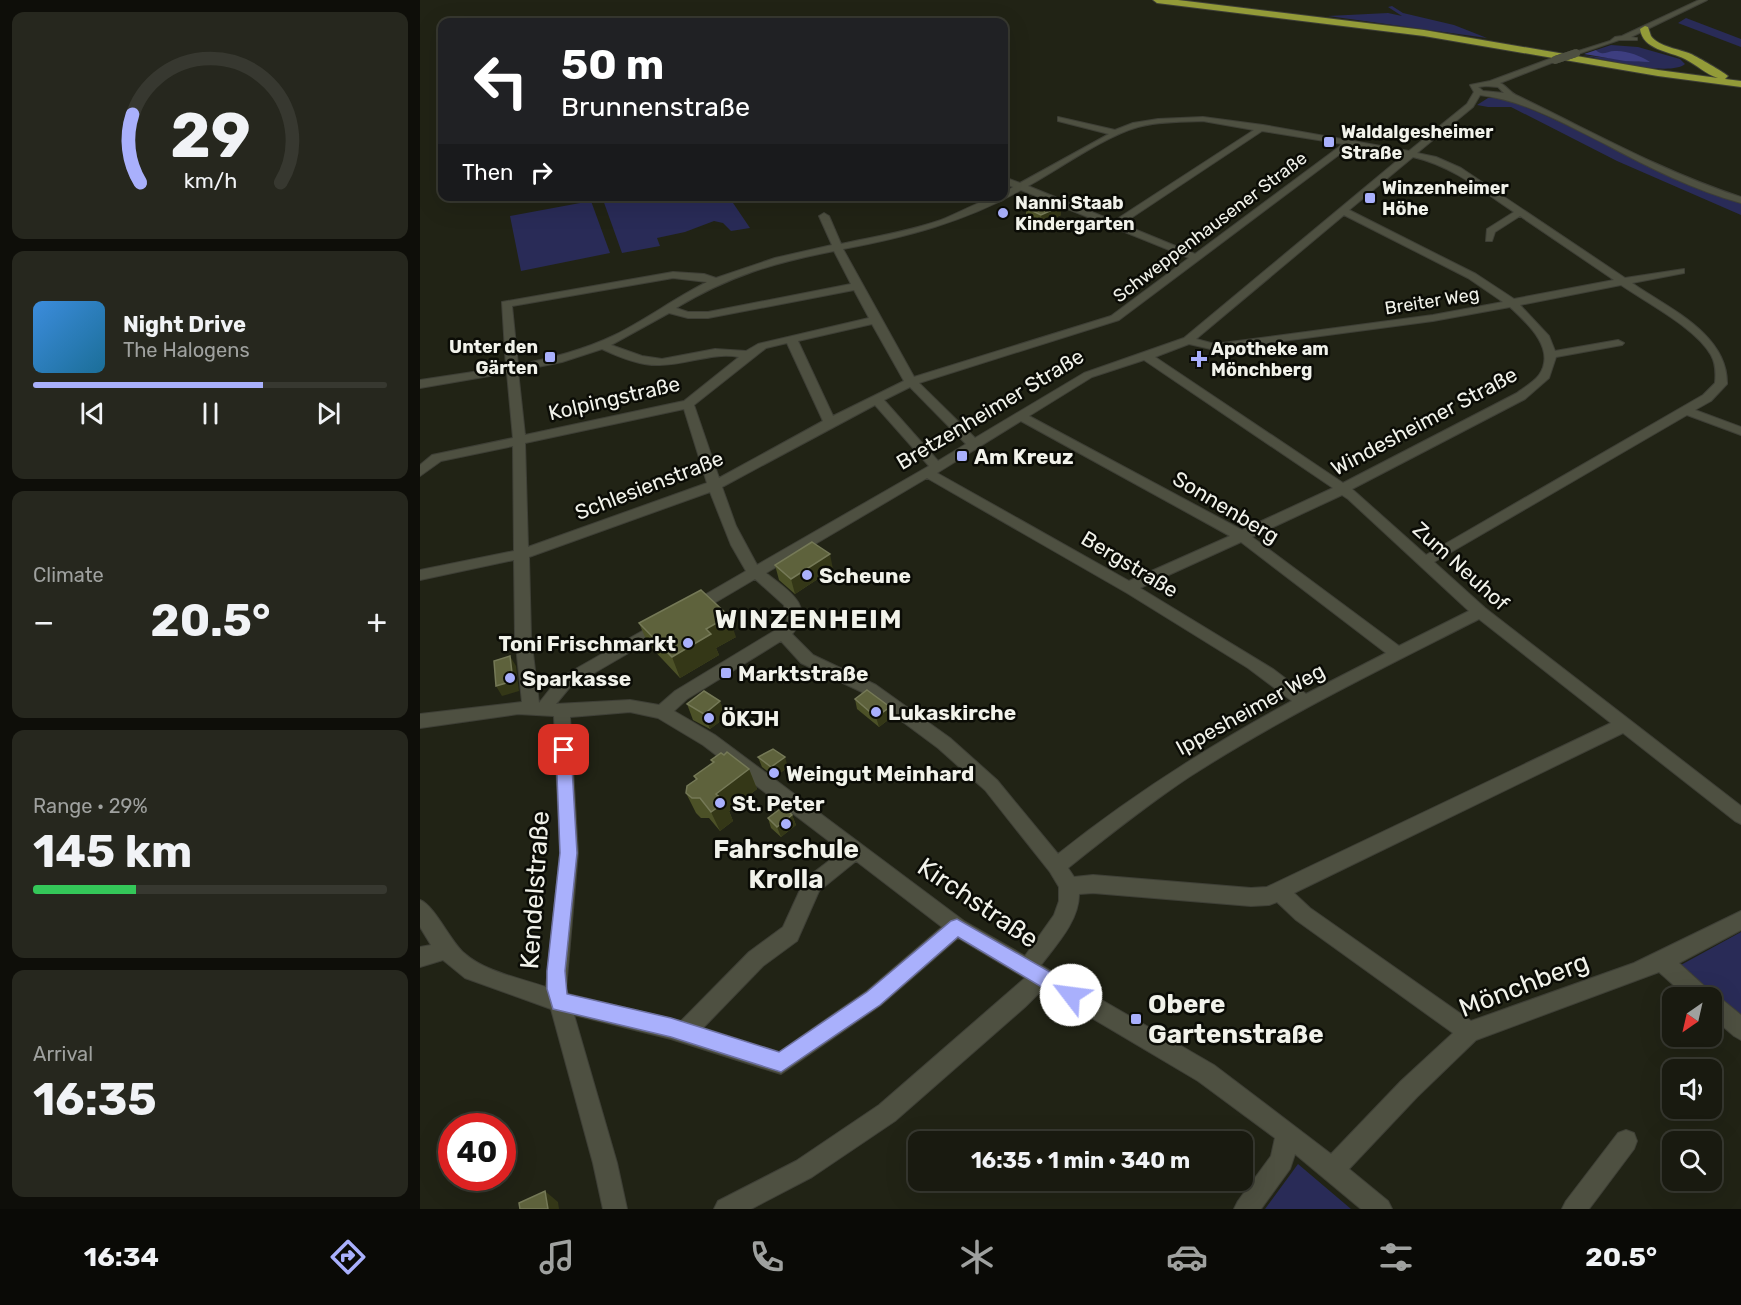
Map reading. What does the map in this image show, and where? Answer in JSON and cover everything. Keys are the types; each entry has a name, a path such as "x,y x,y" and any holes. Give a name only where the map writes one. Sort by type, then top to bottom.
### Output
{"highway":[{"path":"1157,0 1424,33 1658,74 1741,82"},
{"path":"1177,0 1427,31 1646,69 1741,82"},
{"path":"1645,29 1650,41 1694,60 1708,71 1741,82"},
{"path":"1633,42 1682,54"},
{"path":"1633,42 1681,57 1690,64 1680,69 1646,69"}],"street":[{"path":"1633,42 1645,29 1704,0"},
{"path":"1591,48 1633,42 1645,29"},
{"path":"1500,92 1478,92 1474,90 1474,86 1490,84 1614,40 1633,42"},
{"path":"1500,92 1503,82 1509,77"},
{"path":"1490,84 1500,92 1538,107 1669,174 1741,200"},
{"name":"Bretzenheimer Straße","path":"1470,105 1478,92"},
{"name":"Bretzenheimer Straße","path":"546,709 554,693 564,683 932,470 1094,373 1188,340 1470,105 1500,92"},
{"path":"1008,193 1116,133 1147,123 1188,118 1351,142 1413,154 1458,170 1691,328 1716,353 1723,368 1722,384 1687,411 1424,562"},
{"path":"1061,119 1116,133"},
{"path":"1116,224 1263,128"},
{"name":"Schweppenhausener Straße","path":"911,381 1105,322 1124,312 1351,142"},
{"path":"1008,181 1197,258"},
{"path":"420,384 512,368 603,345 633,330 715,281 759,265 942,225 992,201"},
{"path":"1343,211 1472,276 1502,294 1545,338 1551,354 1564,354 1618,343"},
{"path":"1489,239 1490,231 1520,212"},
{"path":"824,216 838,249 875,320 911,381 974,444"},
{"name":"Breiter Weg","path":"1188,340 1215,347 1433,318 1515,305 1680,271"},
{"path":"420,721 546,709 524,637 519,439 506,304 673,275 704,277 715,281"},
{"path":"667,309 688,315 708,315 858,286"},
{"name":"Kolpingstraße","path":"420,472 437,458 688,404 747,355 767,345 875,320"},
{"path":"791,339 830,422"},
{"path":"603,345 660,362 720,351 747,355"},
{"name":"Windesheimer Straße","path":"1129,586 1242,536 1342,488 1521,396 1545,376 1551,361 1551,354"},
{"name":"Zum Neuhof","path":"1146,356 1342,488 1480,612 1741,816"},
{"name":"Schlesienstraße","path":"420,575 522,554 713,486 911,381"},
{"name":"Bergstraße","path":"876,399 932,470 1129,586 1261,670 1291,690 1304,702"},
{"path":"662,712 681,695 783,633 792,625 795,616 794,606 789,599 755,573 746,562 713,486 688,404"},
{"path":"1687,411 1741,431"},
{"name":"Sonnenberg","path":"1020,416 1242,536 1398,654"},
{"name":"Ippesheimer Weg","path":"1057,866 1166,784 1304,702 1480,612"},
{"path":"726,1209 804,1169 888,1113 1018,1000 1062,920 1069,901 1069,886 1057,866 997,792 960,757 870,689 807,659 783,633"},
{"name":"Kirchstraße","path":"546,709 622,705 642,707 662,712 709,740 957,927 1206,1073 1287,1133 1380,1209"},
{"name":"Kendelstraße","path":"546,709 561,722 567,787 569,853 556,989 605,1163 615,1209"},
{"path":"1069,886 1114,885 1251,897 1269,896 1623,725"},
{"path":"684,1032 756,959 790,934 812,885 855,850"},
{"path":"1279,891 1303,914 1468,1032"},
{"path":"420,909 447,950 472,972 560,1002 684,1032 781,1063 874,998 957,927"},
{"name":"Mönchberg","path":"1332,1170 1409,1089 1468,1032 1662,961 1741,920"},
{"path":"420,957 447,950"},
{"path":"1662,961 1692,987"},
{"path":"1722,1013 1741,1029"},
{"path":"1246,1209 1282,1161 1287,1133"},
{"path":"1574,1209 1626,1141"}],"shaded area":[{"path":"1392,6 1403,13 1454,25 1487,38 1328,16 1388,13 1402,16 1388,7"},
{"path":"1686,18 1741,39 1741,47 1678,23"},
{"path":"1611,45 1638,47 1680,59 1685,64 1677,68 1651,68 1582,55 1644,62 1599,53 1596,50"},
{"path":"1596,50 1603,53 1626,52 1650,62 1625,61 1584,54"},
{"path":"1499,97 1560,122 1678,179 1741,202 1741,215 1617,161 1511,107 1477,105 1488,98"},
{"path":"591,201 610,253 521,271 510,216"},
{"path":"603,201 732,201 750,228 731,231 723,223 714,221 685,232 657,238 660,246 622,253"},
{"path":"1741,932 1741,1021 1722,1004 1722,987 1703,987 1679,966"},
{"path":"1298,1164 1351,1209 1265,1209"}],"building":[{"path":"1045,199 1061,206 1041,215 1026,208"},
{"path":"812,542 830,554 791,579 775,565"},
{"path":"701,590 729,616 706,629 711,634 672,657 639,623"},
{"path":"510,656 513,681 496,686 494,661"},
{"path":"867,690 890,707 876,717 855,699"},
{"path":"704,691 720,701 704,714 687,704"},
{"path":"773,749 785,757 771,767 758,757"},
{"path":"727,752 749,769 716,794 725,802 711,812 700,798 692,798 686,793 687,786 697,779 694,776 714,762 711,760"},
{"path":"784,806 792,815 777,827 768,818"},
{"path":"545,1191 548,1209 520,1209 519,1203"}],"place":[{"name":"Waldalgesheimer Straße","path":"1329,142"},
{"name":"Winzenheimer Höhe","path":"1370,198"},
{"name":"Nanni Staab Kindergarten","path":"1003,213"},
{"name":"Unter den Gärten","path":"550,357"},
{"name":"Apotheke am Mönchberg","path":"1199,359"},
{"name":"Am Kreuz","path":"962,456"},
{"name":"Scheune","path":"807,575"},
{"name":"Toni Frischmarkt","path":"688,643"},
{"name":"Marktstraße","path":"726,673"},
{"name":"Sparkasse","path":"510,678"},
{"name":"Lukaskirche","path":"876,712"},
{"name":"ÖKJH","path":"709,718"},
{"name":"Weingut Meinhard","path":"774,773"},
{"name":"St. Peter","path":"720,803"},
{"name":"Fahrschule Krolla","path":"786,824"},
{"name":"Obere Gartenstraße","path":"1136,1019"}],"district":[{"name":"WINZENHEIM","path":"809,619"}],"route":[{"path":"564,750 569,853 556,971 556,989 560,1002 671,1028 781,1063 874,998 957,927 1071,995"}]}
